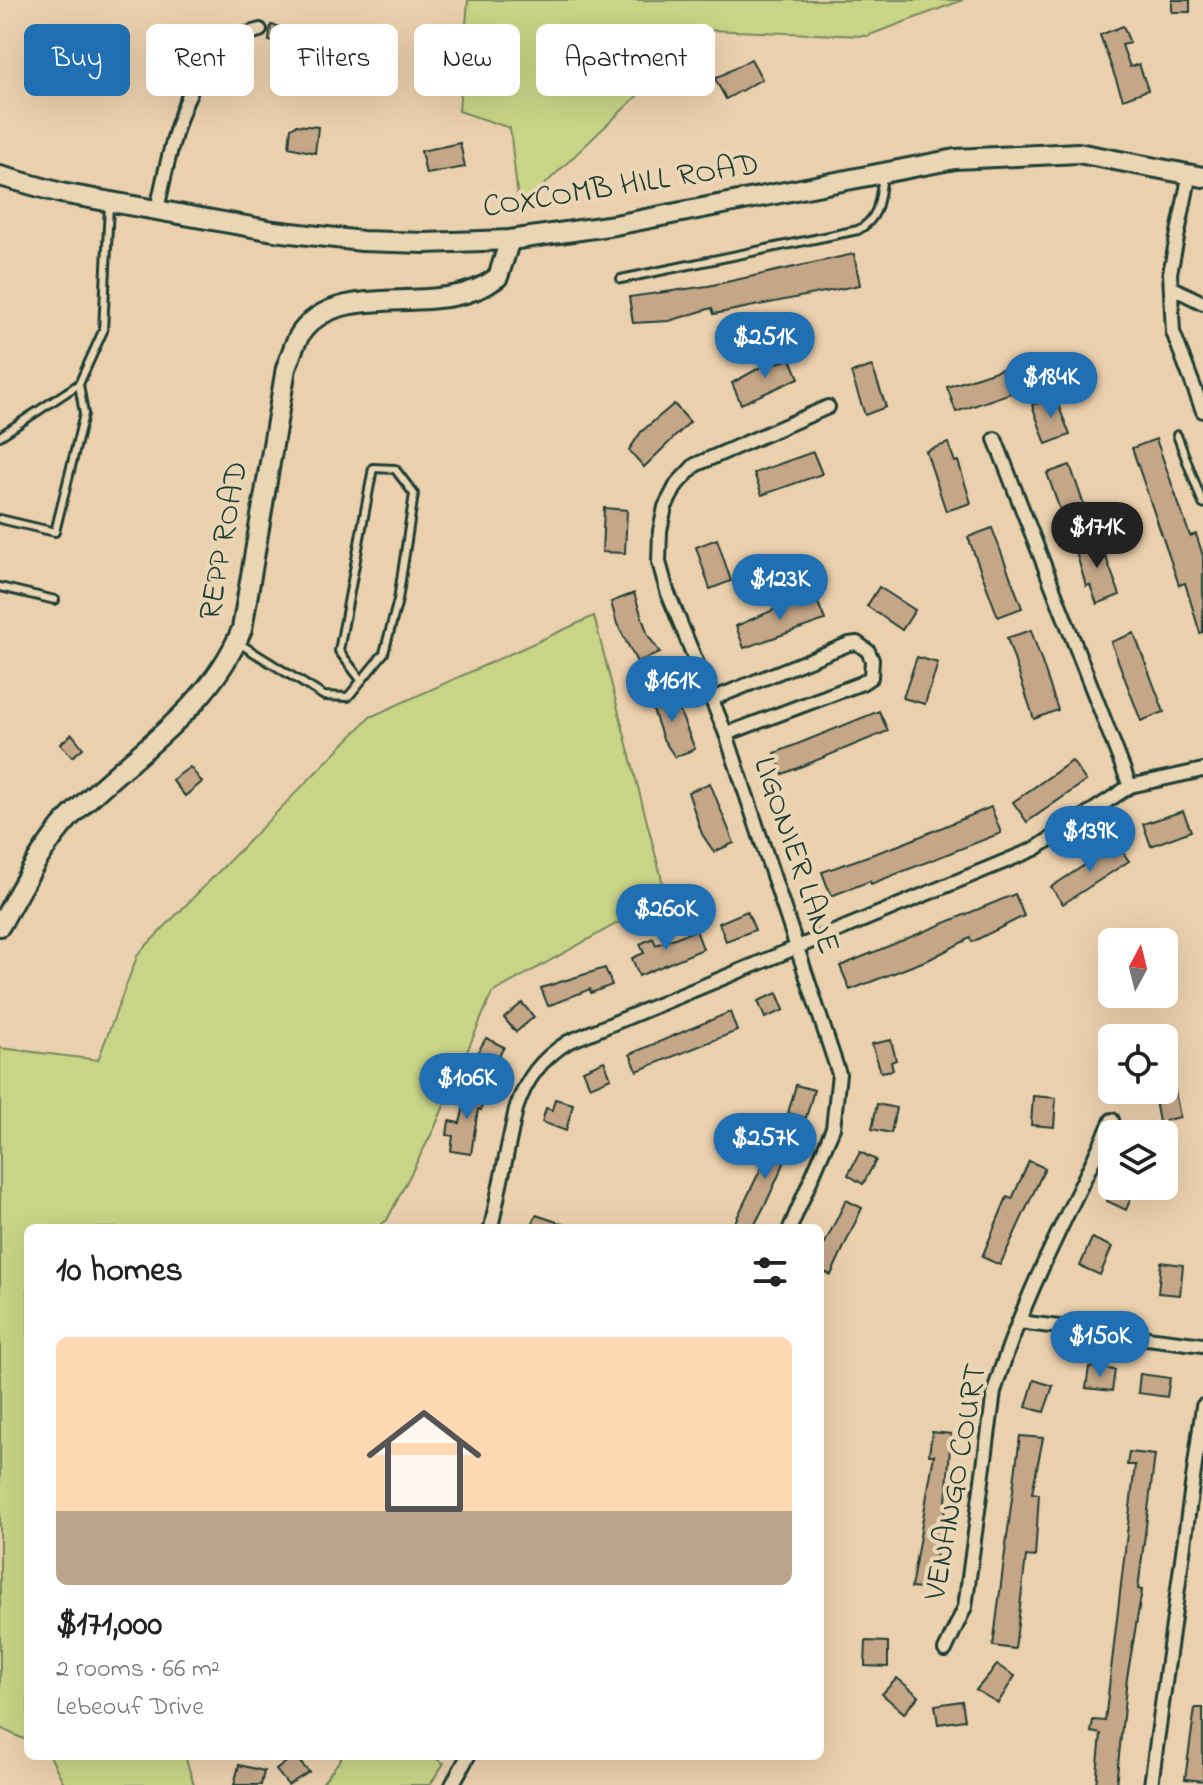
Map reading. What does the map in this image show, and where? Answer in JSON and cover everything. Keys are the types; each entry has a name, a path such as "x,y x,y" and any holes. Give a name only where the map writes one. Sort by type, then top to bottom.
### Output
{"main road":[{"name":"COXCOMB HILL ROAD","path":"0,176 110,202 274,231 362,241 510,240 615,225 955,159 1078,153 1197,175"},
{"name":"REPP ROAD","path":"0,926 27,878 68,819 206,693 237,642 252,574 286,368 302,331 316,317 351,304 457,298 474,292 498,277 510,240"}],"street":[{"path":"157,210 174,135 191,94 211,59 229,41 260,30"},
{"path":"1197,175 1170,273 1173,332 1203,411"},
{"path":"1171,287 1203,303"},
{"name":"LIGONIER LANE","path":"792,1224 833,1128 839,1074 726,734 667,591 659,562 660,531 665,507 677,484 695,465 828,407"},
{"path":"995,439 1130,786"},
{"path":"712,699 849,644 857,643 868,651 873,669 871,677 862,683 726,734"},
{"path":"492,1224 519,1100 546,1056 568,1042 797,946 878,917 1035,849 1130,786 1203,770"},
{"name":"VENANGO COURT","path":"945,1650 965,1607 994,1392 1050,1246 1098,1148"},
{"path":"1019,1322 1203,1345"},
{"path":"1151,1785 1203,1406"},
{"path":"452,1785 466,1760"}],"lane":[{"path":"621,279 858,230 872,222 877,211 883,173"},
{"path":"0,436 79,384 103,331 110,202"},
{"path":"0,519 55,532 84,414 79,384"},
{"path":"1177,435 1203,504"},
{"path":"237,642 324,696 348,697 384,653 398,600 414,494 395,469 373,468 339,651 361,680"},
{"path":"0,587 55,600"}],"green space":[{"path":"468,0 963,0 867,36 715,30 715,24 536,24 536,96 637,96 519,209 510,128 459,111 460,96 520,96 520,24 466,24"},
{"path":"594,616 666,896 492,993 435,1127 387,1220 382,1224 24,1224 24,1739 0,1728 0,1048 98,1060 138,954 370,717"},
{"path":"52,1760 186,1760 194,1785 65,1785"},
{"path":"340,1760 438,1760 444,1763 430,1785 321,1785"}],"building":[{"path":"1172,0 1190,0 1190,12 1172,12"},
{"path":"1123,26 1130,43 1122,45 1130,67 1139,64 1148,90 1123,99 1100,35"},
{"path":"751,59 762,79 726,99 715,79"},
{"path":"296,125 318,127 315,153 289,147 291,128"},
{"path":"460,143 465,167 426,174 421,151"},
{"path":"854,254 860,285 714,314 712,308 669,321 633,323 629,297 708,286"},
{"path":"791,359 799,378 741,404 732,383 761,367"},
{"path":"872,366 886,407 865,415 851,373"},
{"path":"1002,369 1011,393 956,412 947,387"},
{"path":"1055,397 1070,435 1046,444 1032,405"},
{"path":"674,404 690,422 644,467 629,450 641,432"},
{"path":"1156,439 1190,536 1196,534 1203,556 1203,632 1200,633 1185,583 1179,585 1132,448"},
{"path":"948,443 955,462 958,461 971,503 946,511 926,451"},
{"path":"813,452 822,474 762,495 754,473"},
{"path":"1070,465 1084,505 1061,513 1047,473"},
{"path":"604,508 627,510 625,553 602,552"},
{"path":"992,528 1022,608 998,617 968,537"},
{"path":"1098,536 1120,595 1097,604 1090,585 1086,586 1074,545"},
{"path":"717,539 731,581 710,589 696,547"},
{"path":"879,587 915,610 902,630 867,606"},
{"path":"634,593 648,635 660,653 637,662 617,624 611,602"},
{"path":"816,598 825,620 744,648 736,626 785,605"},
{"path":"1031,630 1058,710 1034,719 1007,638"},
{"path":"1134,633 1164,712 1141,721 1111,642"},
{"path":"917,657 938,663 925,704 903,698"},
{"path":"671,690 695,749 675,757 663,739 649,698"},
{"path":"879,711 888,731 783,774 775,753"},
{"path":"72,734 83,748 72,757 60,744"},
{"path":"1072,761 1086,781 1027,822 1013,802"},
{"path":"190,767 202,782 185,796 172,780"},
{"path":"710,783 734,843 714,852 702,834 688,792"},
{"path":"991,807 1001,833 871,884 870,881 831,896 822,872 902,844"},
{"path":"1183,811 1191,831 1151,846 1143,824"},
{"path":"1117,844 1129,861 1063,904 1051,887"},
{"path":"1015,894 1024,916 972,942 970,938 930,959 850,990 840,966"},
{"path":"747,911 755,930 726,941 719,923"},
{"path":"696,930 703,949 639,976 632,958 644,953 640,944 653,938 656,945"},
{"path":"605,968 612,985 591,993 590,989 548,1006 541,988"},
{"path":"777,993 784,1010 765,1018 758,1001"},
{"path":"522,1003 534,1017 516,1032 504,1018"},
{"path":"730,1012 737,1031 637,1071 630,1054"},
{"path":"486,1038 504,1047 490,1072 472,1062"},
{"path":"891,1040 896,1060 891,1062 893,1070 881,1072 872,1044"},
{"path":"604,1061 611,1078 590,1087 583,1070"},
{"path":"469,1085 486,1088 481,1110 478,1109 471,1154 451,1151 453,1136 447,1135 449,1121 460,1123"},
{"path":"796,1085 814,1090 806,1118 788,1113"},
{"path":"1033,1096 1056,1098 1054,1127 1031,1125"},
{"path":"555,1099 573,1104 566,1131 542,1122 546,1108 552,1110"},
{"path":"877,1104 896,1108 891,1133 872,1129"},
{"path":"1156,1104 1178,1104 1180,1117 1159,1120"},
{"path":"780,1129 796,1137 755,1224 734,1224"},
{"path":"860,1152 876,1160 863,1184 848,1175"},
{"path":"1029,1161 1045,1168 1000,1265 982,1257 1007,1197 1012,1199"},
{"path":"846,1200 862,1208 831,1275 824,1272 824,1245"},
{"path":"1107,1200 1130,1200 1126,1210"},
{"path":"536,1215 563,1224 533,1224"},
{"path":"1092,1238 1112,1247 1100,1275 1080,1266"},
{"path":"1161,1262 1183,1265 1180,1295 1158,1293"},
{"path":"1089,1367 1115,1370 1112,1391 1086,1388"},
{"path":"1140,1374 1170,1378 1167,1397 1138,1393"},
{"path":"1034,1380 1053,1386 1044,1412 1026,1407"},
{"path":"932,1432 951,1434 945,1516 941,1549 937,1549 933,1590 911,1588 934,1455 929,1455"},
{"path":"1020,1436 1043,1438 1032,1493 1039,1494 1035,1557 1026,1556 1015,1649 993,1646"},
{"path":"1129,1452 1155,1455 1138,1589 1142,1590 1127,1678 1116,1785 1096,1785 1101,1734 1091,1732 1093,1720 1105,1721 1135,1465 1127,1465"},
{"path":"866,1641 888,1642 888,1667 865,1666"},
{"path":"997,1665 1015,1676 998,1703 976,1690"},
{"path":"897,1678 919,1696 904,1713 882,1694"},
{"path":"962,1701 965,1720 938,1724 935,1705"},
{"path":"1195,1708 1203,1708 1203,1781 1185,1779"},
{"path":"289,1760 298,1760 309,1772 288,1785 276,1770"},
{"path":"239,1765 264,1771 261,1785 234,1785"}]}
